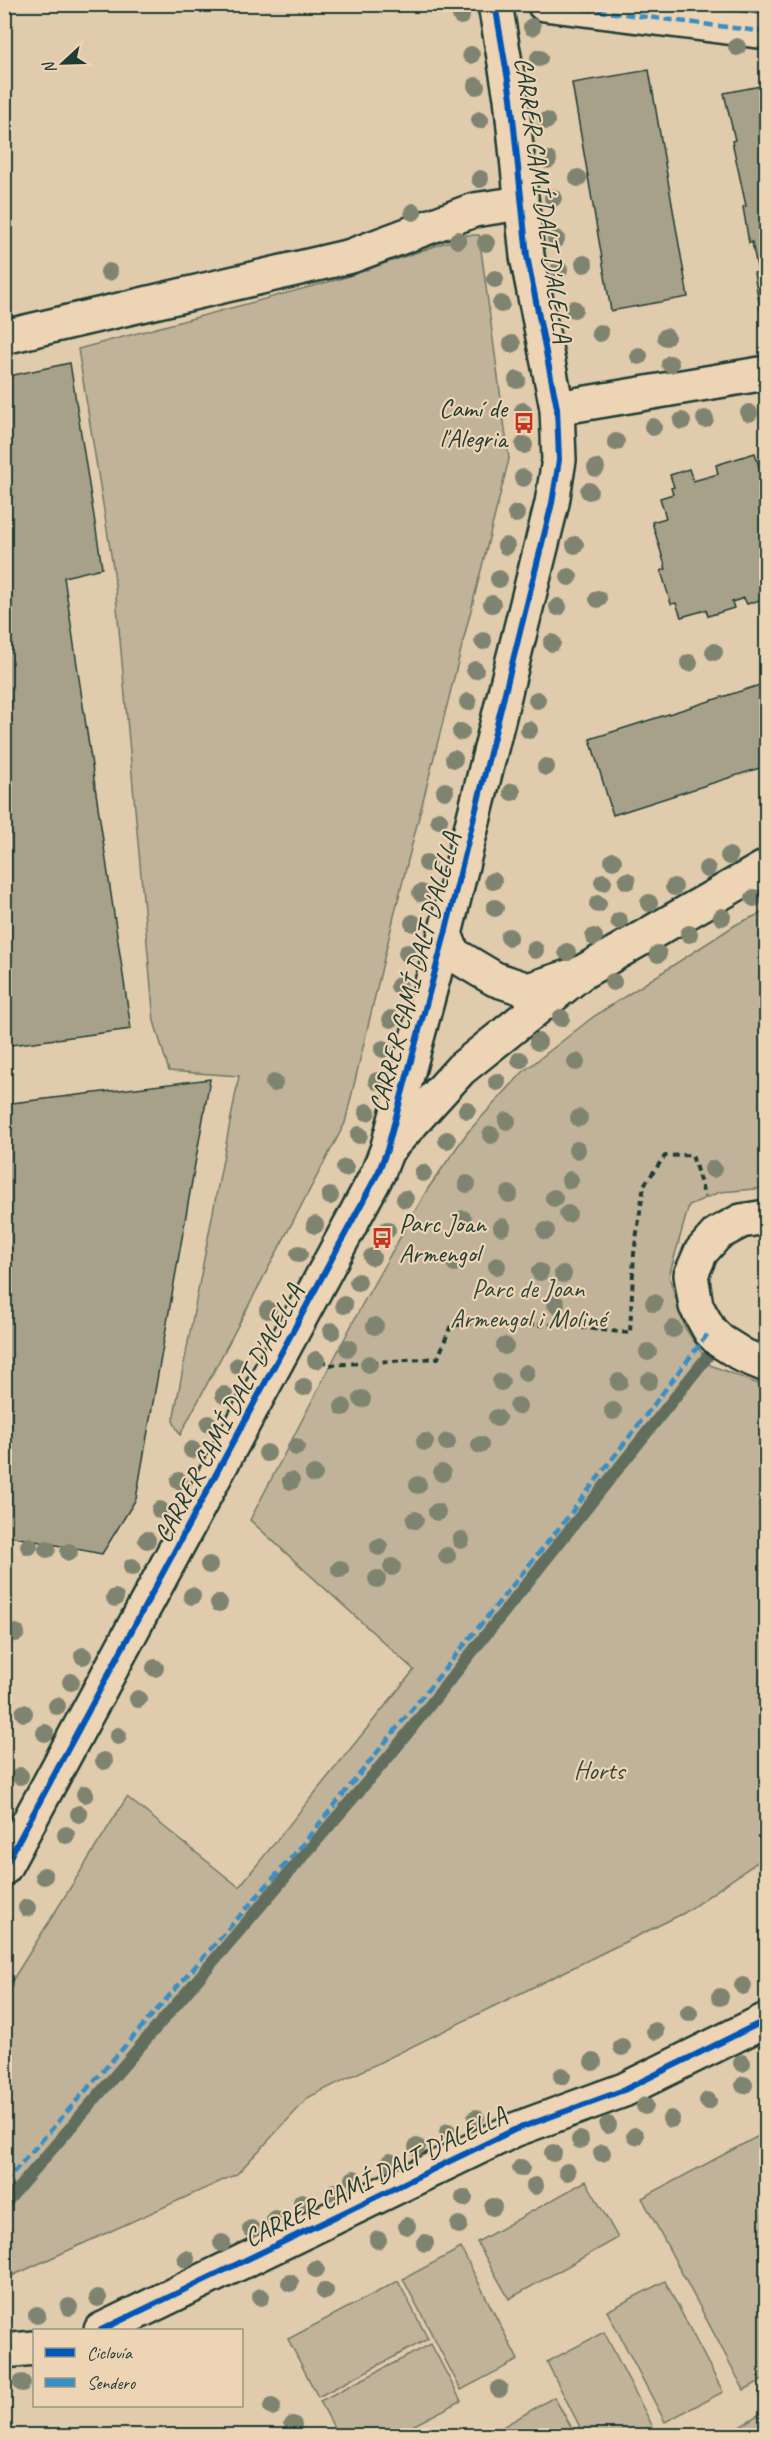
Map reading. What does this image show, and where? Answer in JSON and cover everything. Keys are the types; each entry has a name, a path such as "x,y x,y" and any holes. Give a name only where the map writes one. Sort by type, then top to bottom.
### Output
{"street":[{"name":"CARRER CAMÍ DALT D'ALELLA","path":"4,1868 378,1173 387,1150 445,934 552,503 560,460 557,408 527,256 511,98 495,4"},
{"path":"544,4 766,32"},
{"path":"4,337 351,256 474,210 521,204"},
{"path":"557,408 766,373"},
{"path":"387,1150 461,1070 581,973 766,867"},
{"path":"445,934 453,954 495,979 528,990 581,973"},
{"path":"762,1220 741,1221 717,1234 701,1252 691,1275 696,1306 710,1331 720,1341 744,1356 766,1365"},
{"name":"CARRER CAMÍ DALT D'ALELLA","path":"105,2329 514,2130 624,2090 766,2019"},
{"path":"4,2351 33,2348"}],"path":[{"path":"289,1341 330,1365 438,1358 451,1325 556,1325 630,1333 634,1253 644,1185 665,1156 692,1155"}],"green space":[{"path":"467,235 479,235 509,459 395,912 345,1123 180,1435 173,1421 239,1076 169,1071 154,1021 114,573 78,349 343,278"},
{"path":"766,911 766,1188 720,1192 689,1205 669,1276 685,1328 710,1365 766,1387 766,1856 684,1913 309,2097 237,2174 5,2279 5,1992 127,1797 239,1887 414,1670 250,1520 363,1303 427,1190 467,1133 524,1071 593,1017 737,924"},
{"path":"766,2132 766,2378 744,2390 642,2198"},
{"path":"586,2181 618,2238 509,2299 477,2242"},
{"path":"461,2248 518,2360 461,2390 403,2279"},
{"path":"398,2281 428,2339 318,2397 288,2339"},
{"path":"665,2281 723,2392 665,2422 607,2311"},
{"path":"604,2332 657,2435 584,2435 547,2362"},
{"path":"431,2344 461,2401 395,2435 338,2435 320,2401"},
{"path":"554,2397 576,2435 489,2435"},
{"path":"766,2410 766,2435 725,2435"}],"building":[{"path":"649,70 688,297 611,311 572,83"},
{"path":"766,85 766,324 763,309 760,309 754,273 758,272 752,242 749,243 743,207 746,206 732,141 735,140 724,93"},
{"path":"70,363 102,568 64,577 131,1029 4,1046 4,377"},
{"path":"755,453 766,493 766,598 747,604 744,598 732,602 734,608 708,616 706,610 681,617 676,603 671,604 661,571 666,569 652,522 666,518 660,498 673,494 671,488 674,487 670,475 689,469 693,481 718,474 716,465"},
{"path":"766,683 766,766 613,815 590,739"},
{"path":"210,1079 136,1499 102,1554 4,1535 4,1104"}],"waterway":[{"path":"4,2205 391,1754 719,1342"}],"marked path":[{"path":"544,4 766,32"},
{"path":"4,2183 298,1850 568,1517 710,1331"}],"cycle path":[{"path":"4,1868 378,1173 387,1150 445,934 552,503 559,460 557,408 527,256 511,98 495,4"},
{"path":"103,2329 514,2130 624,2090 766,2020"}],"place":[{"name":"Camí de l'Alegria","path":"524,423"},
{"name":"Parc Joan Armengol","path":"382,1238"}],"park label":[{"name":"Parc de Joan Armengol i Moliné","path":"528,1303"},
{"name":"Horts","path":"599,1770"}]}
